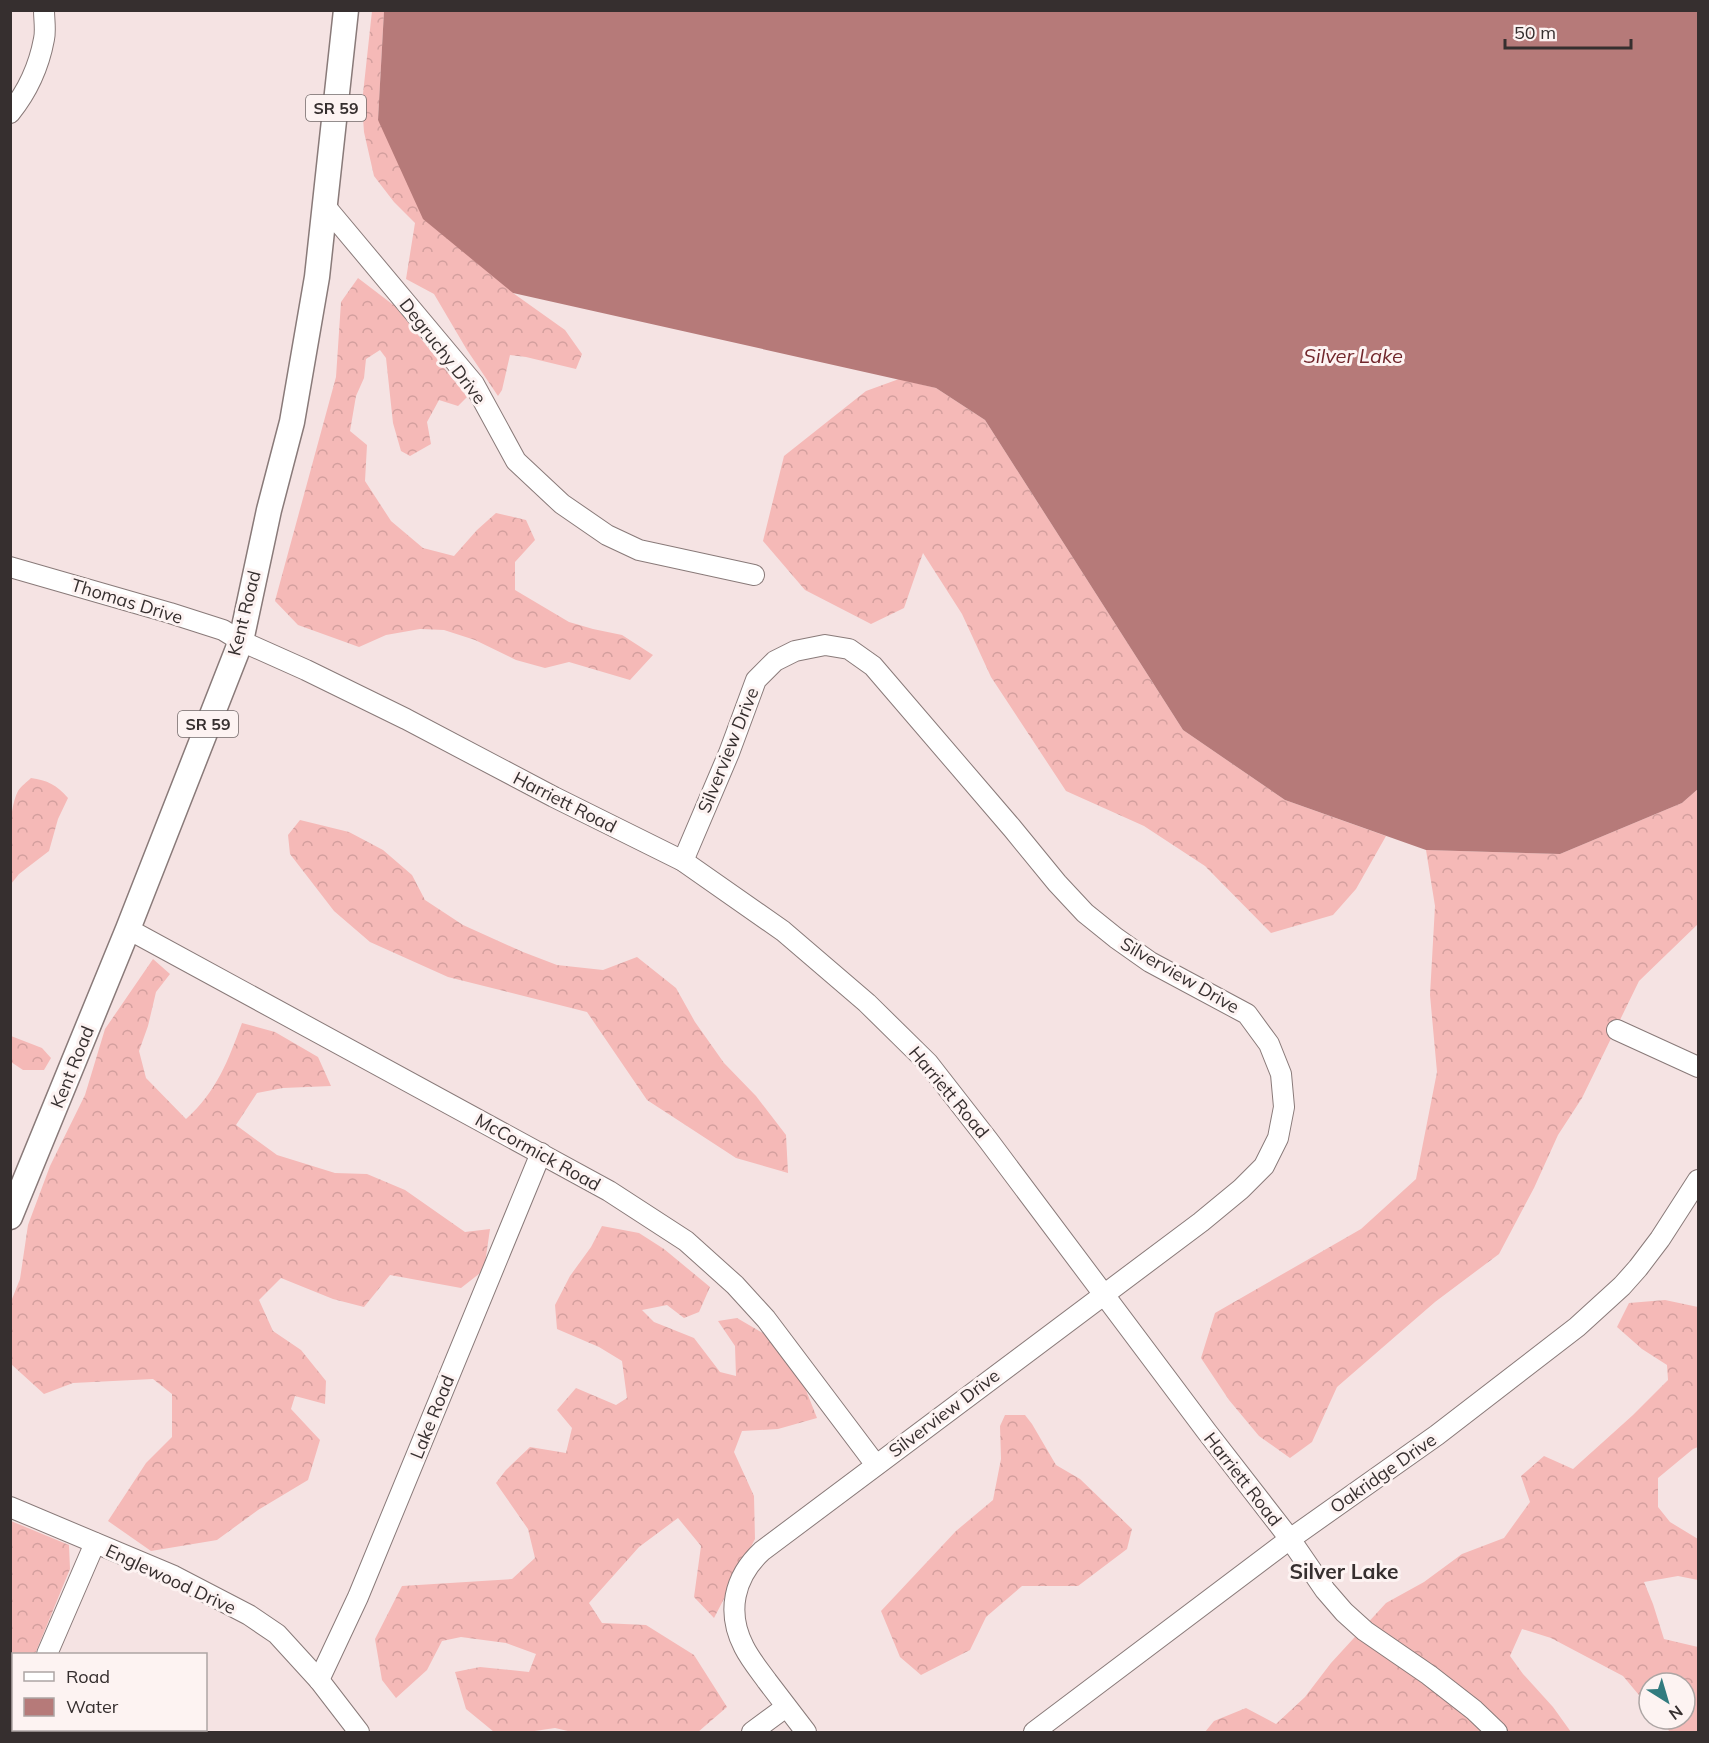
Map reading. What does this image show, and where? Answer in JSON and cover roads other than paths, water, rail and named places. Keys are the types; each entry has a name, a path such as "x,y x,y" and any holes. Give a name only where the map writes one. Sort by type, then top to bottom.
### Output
{"main road":[{"name":"Kent Road","path":"10,1217 128,929 241,640 269,510 292,422 317,277 346,10"}],"street":[{"path":"10,113 18,104 34,74 44,38 44,10"},
{"name":"Degruchy Drive","path":"325,206 474,384 516,461 562,504 608,535 639,550 754,575"},
{"name":"Thomas Drive","path":"10,567 170,613 223,630 241,640"},
{"name":"Harriett Road","path":"241,640 396,714 554,797 683,861 790,937 867,1003 928,1063 1290,1539 1325,1590 1344,1612 1365,1631 1474,1710 1497,1732"},
{"name":"Silverview Drive","path":"683,861 729,753 756,680 775,661 795,651 825,645 849,649 873,666 1057,884 1085,913 1150,962 1247,1014 1269,1044 1281,1074 1284,1107 1278,1138 1264,1166 1241,1189 762,1551 745,1571 738,1585 735,1611 738,1633 750,1657 786,1707"},
{"name":"McCormick Road","path":"128,929 541,1153 633,1205 686,1241 717,1267 766,1319 876,1465"},
{"path":"1617,1030 1698,1066"},
{"name":"Lake Road","path":"319,1680 362,1586 541,1153"},
{"name":"Oakridge Drive","path":"1034,1732 1290,1539 1437,1435 1577,1327 1622,1286 1638,1268 1660,1239 1698,1180"},
{"name":"Englewood Drive","path":"10,1508 174,1576 249,1615 277,1634 319,1680 359,1732"},
{"path":"47,1653 95,1543"},
{"path":"752,1732 786,1707 806,1732"}],"water":[{"name":"Silver Lake","path":"384,11 1698,11 1698,789 1682,803 1560,854 1426,850 1285,800 1183,730 985,420 936,388 513,293 423,219 378,120"}],"district":[{"name":"Silver Lake","path":"1344,1571"}]}
